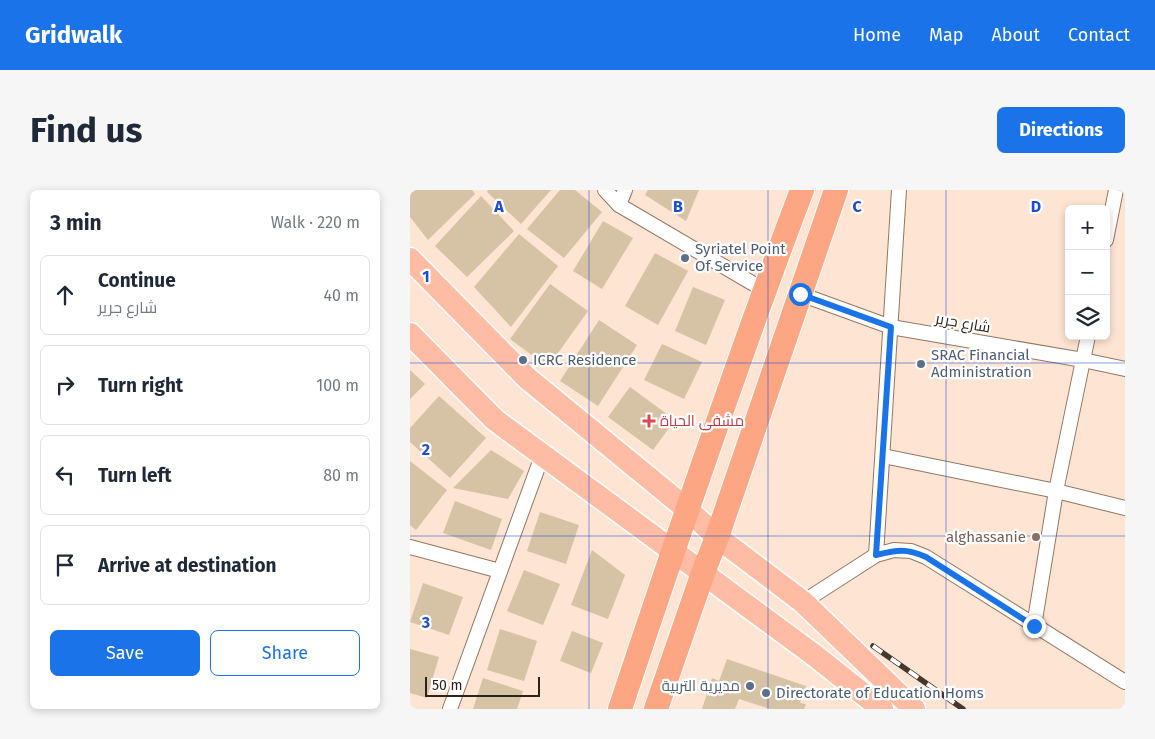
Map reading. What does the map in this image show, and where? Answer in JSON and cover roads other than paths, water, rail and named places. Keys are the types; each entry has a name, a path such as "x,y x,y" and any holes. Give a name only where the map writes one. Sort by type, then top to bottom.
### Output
{"highway":[{"path":"620,709 672,552 764,290 802,190"},
{"path":"656,709 703,573 718,537 836,190"}],"main road":[{"path":"410,259 527,378 688,510 718,537 803,602 914,709"},
{"path":"410,334 495,420 814,655 882,709"}],"street":[{"path":"604,190 619,204 764,290"},
{"path":"619,204 625,190"},
{"path":"876,555 900,190"},
{"path":"1110,220 1116,190"},
{"name":"شارع جرير","path":"800,294 891,327 1084,360 1125,369"},
{"path":"1034,626 1056,491 1087,340"},
{"path":"450,709 542,456"},
{"path":"883,456 1056,491 1125,508"},
{"path":"410,547 500,571"},
{"path":"803,602 876,555 894,550 911,550 926,557 1125,682"}],"railway":[{"path":"873,646 963,709"}],"place":[{"name":"Syriatel Point Of Service","path":"685,258"},
{"name":"ICRC Residence","path":"523,360"},
{"name":"SRAC Financial Administration","path":"921,364"},
{"name":"مشفى الحياة","path":"649,421"},
{"name":"alghassanie","path":"1036,537"},
{"name":"مديرية التربية","path":"750,686"},
{"name":"Directorate of Education Homs","path":"766,693"}]}
